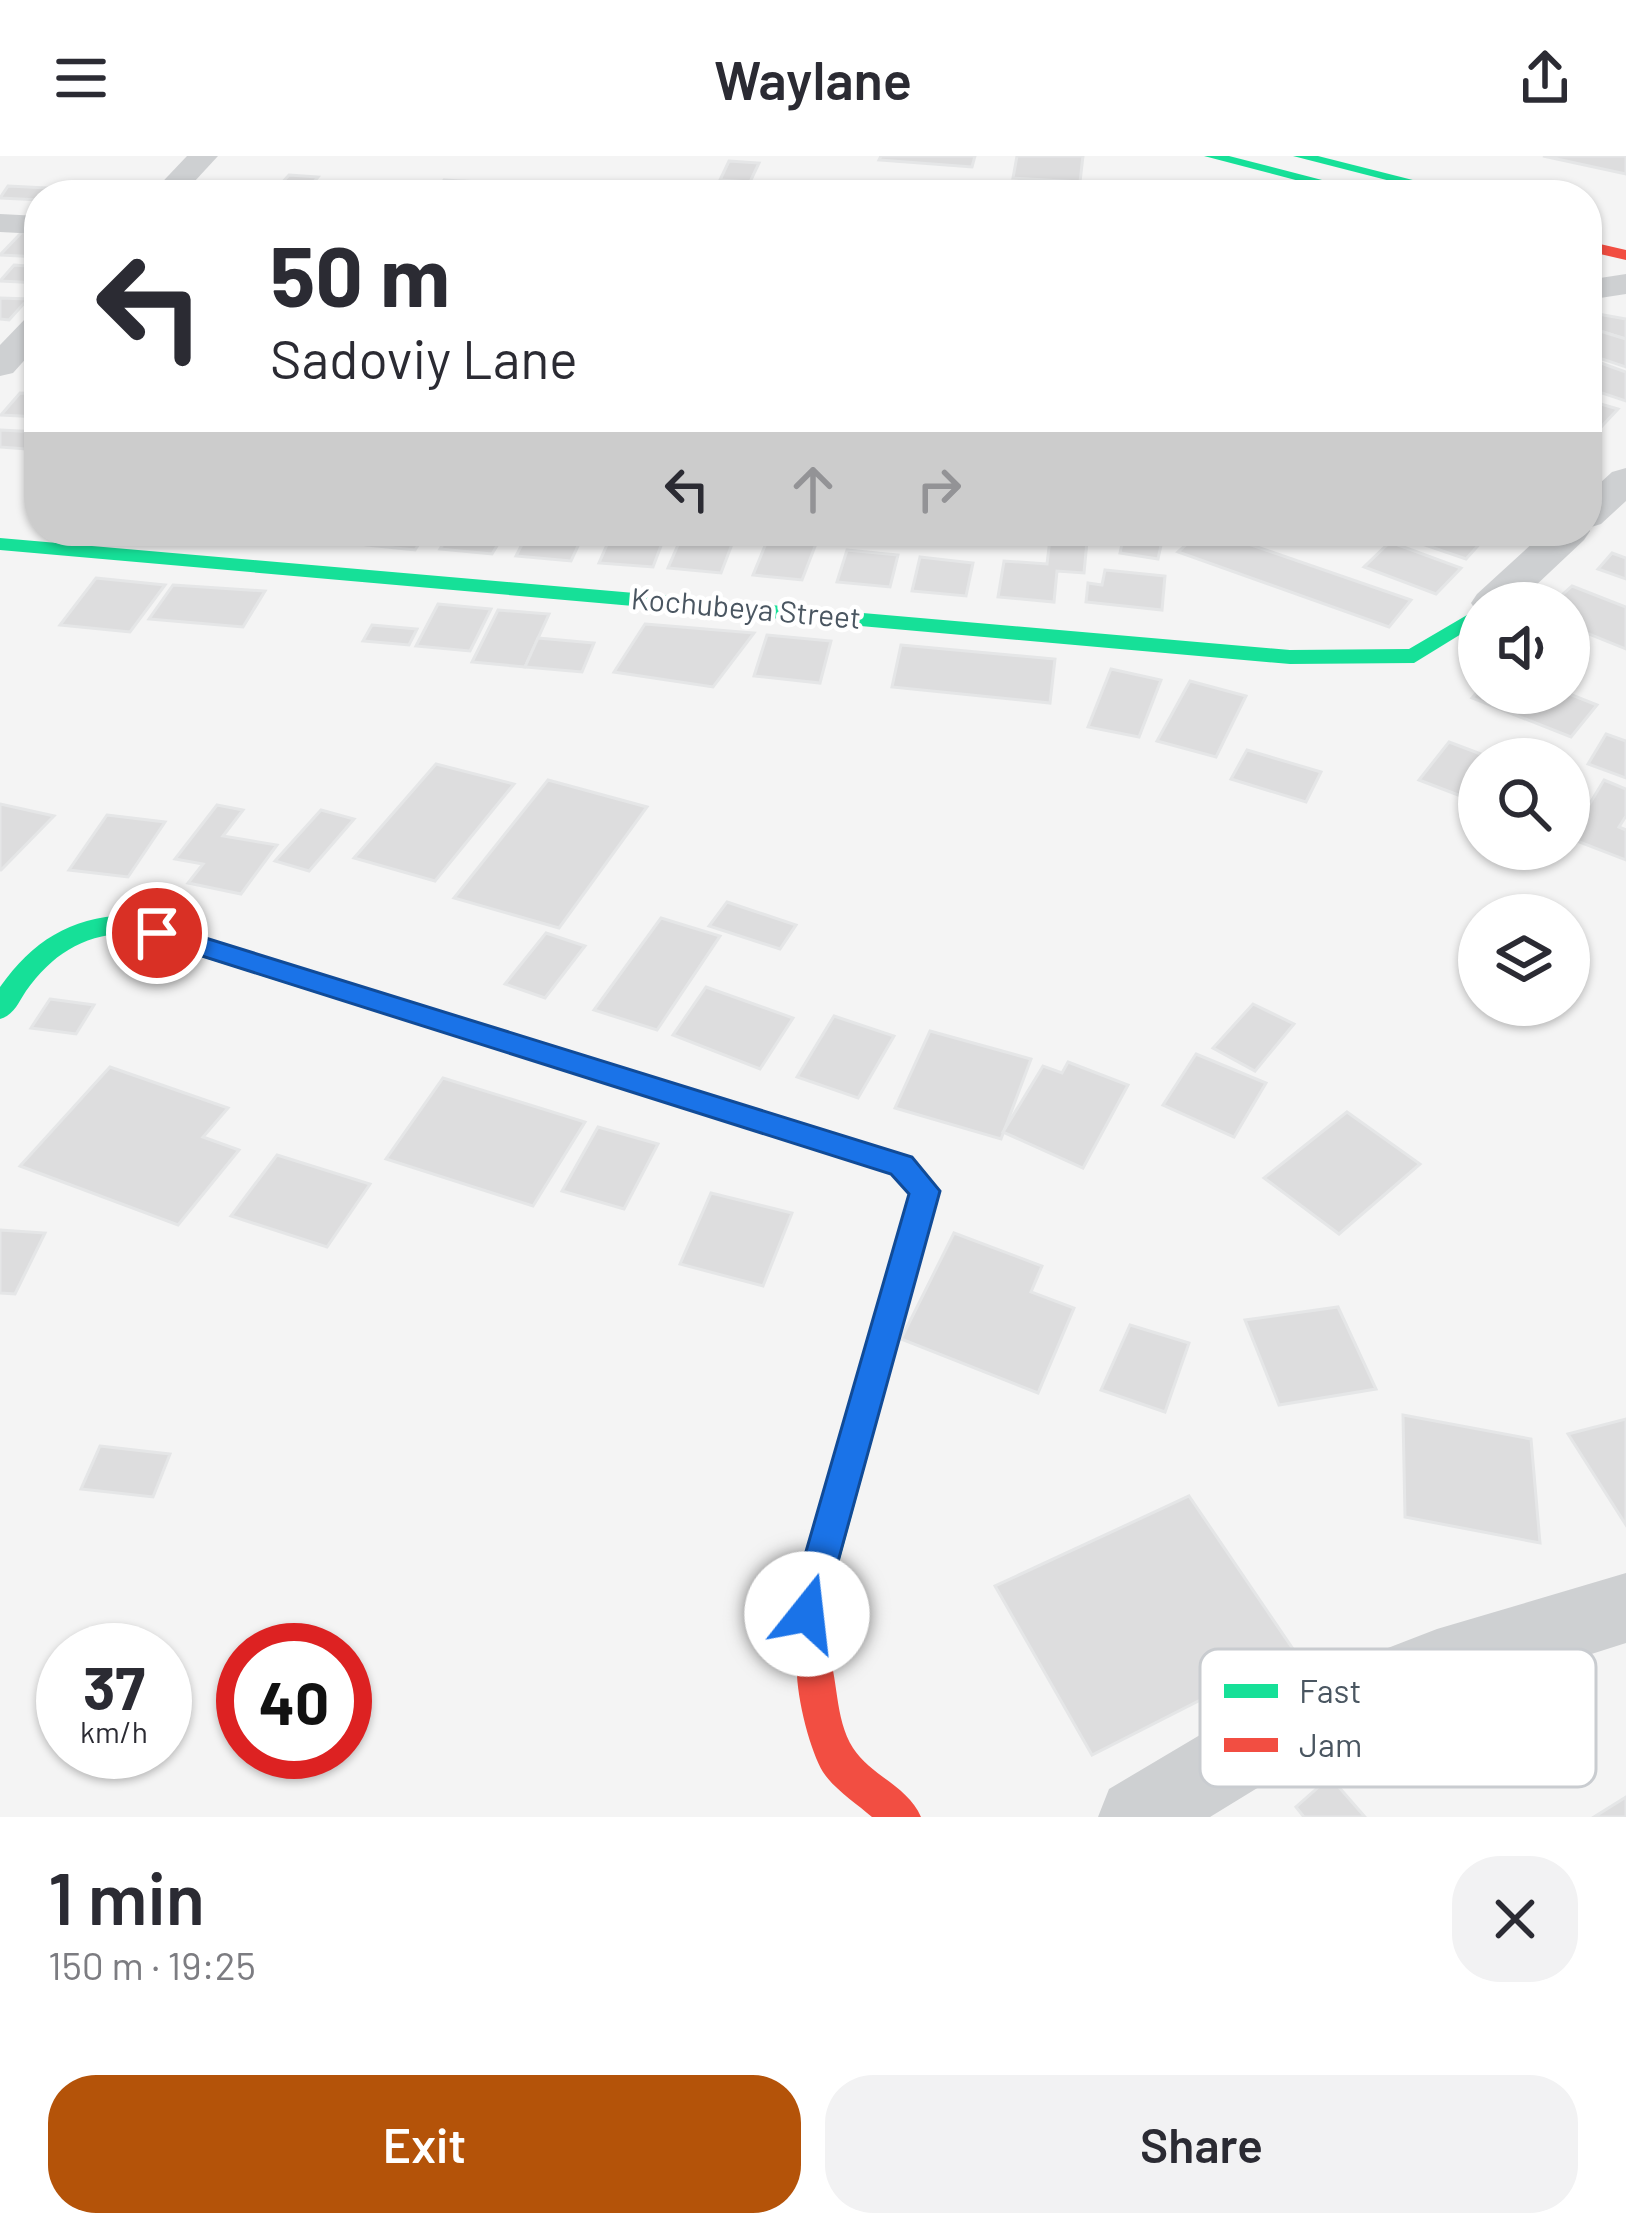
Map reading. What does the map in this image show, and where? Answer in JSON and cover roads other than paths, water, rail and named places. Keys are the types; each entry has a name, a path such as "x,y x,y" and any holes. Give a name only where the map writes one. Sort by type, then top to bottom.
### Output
{"street":[{"path":"180,180 203,156"},
{"path":"1211,156 1311,180"},
{"path":"1300,156 1401,180"},
{"path":"0,364 24,339"},
{"path":"1602,502 1626,480"},
{"name":"Kochubeya Street","path":"0,544 1343,659 1414,656 1458,631"},
{"path":"1515,582 1554,546"},
{"path":"0,1009 52,938 85,925 126,924 901,1166 925,1191 807,1614 818,1696 838,1761 901,1817"},
{"path":"1492,1649 1626,1608"},
{"path":"1137,1817 1200,1779"}]}
